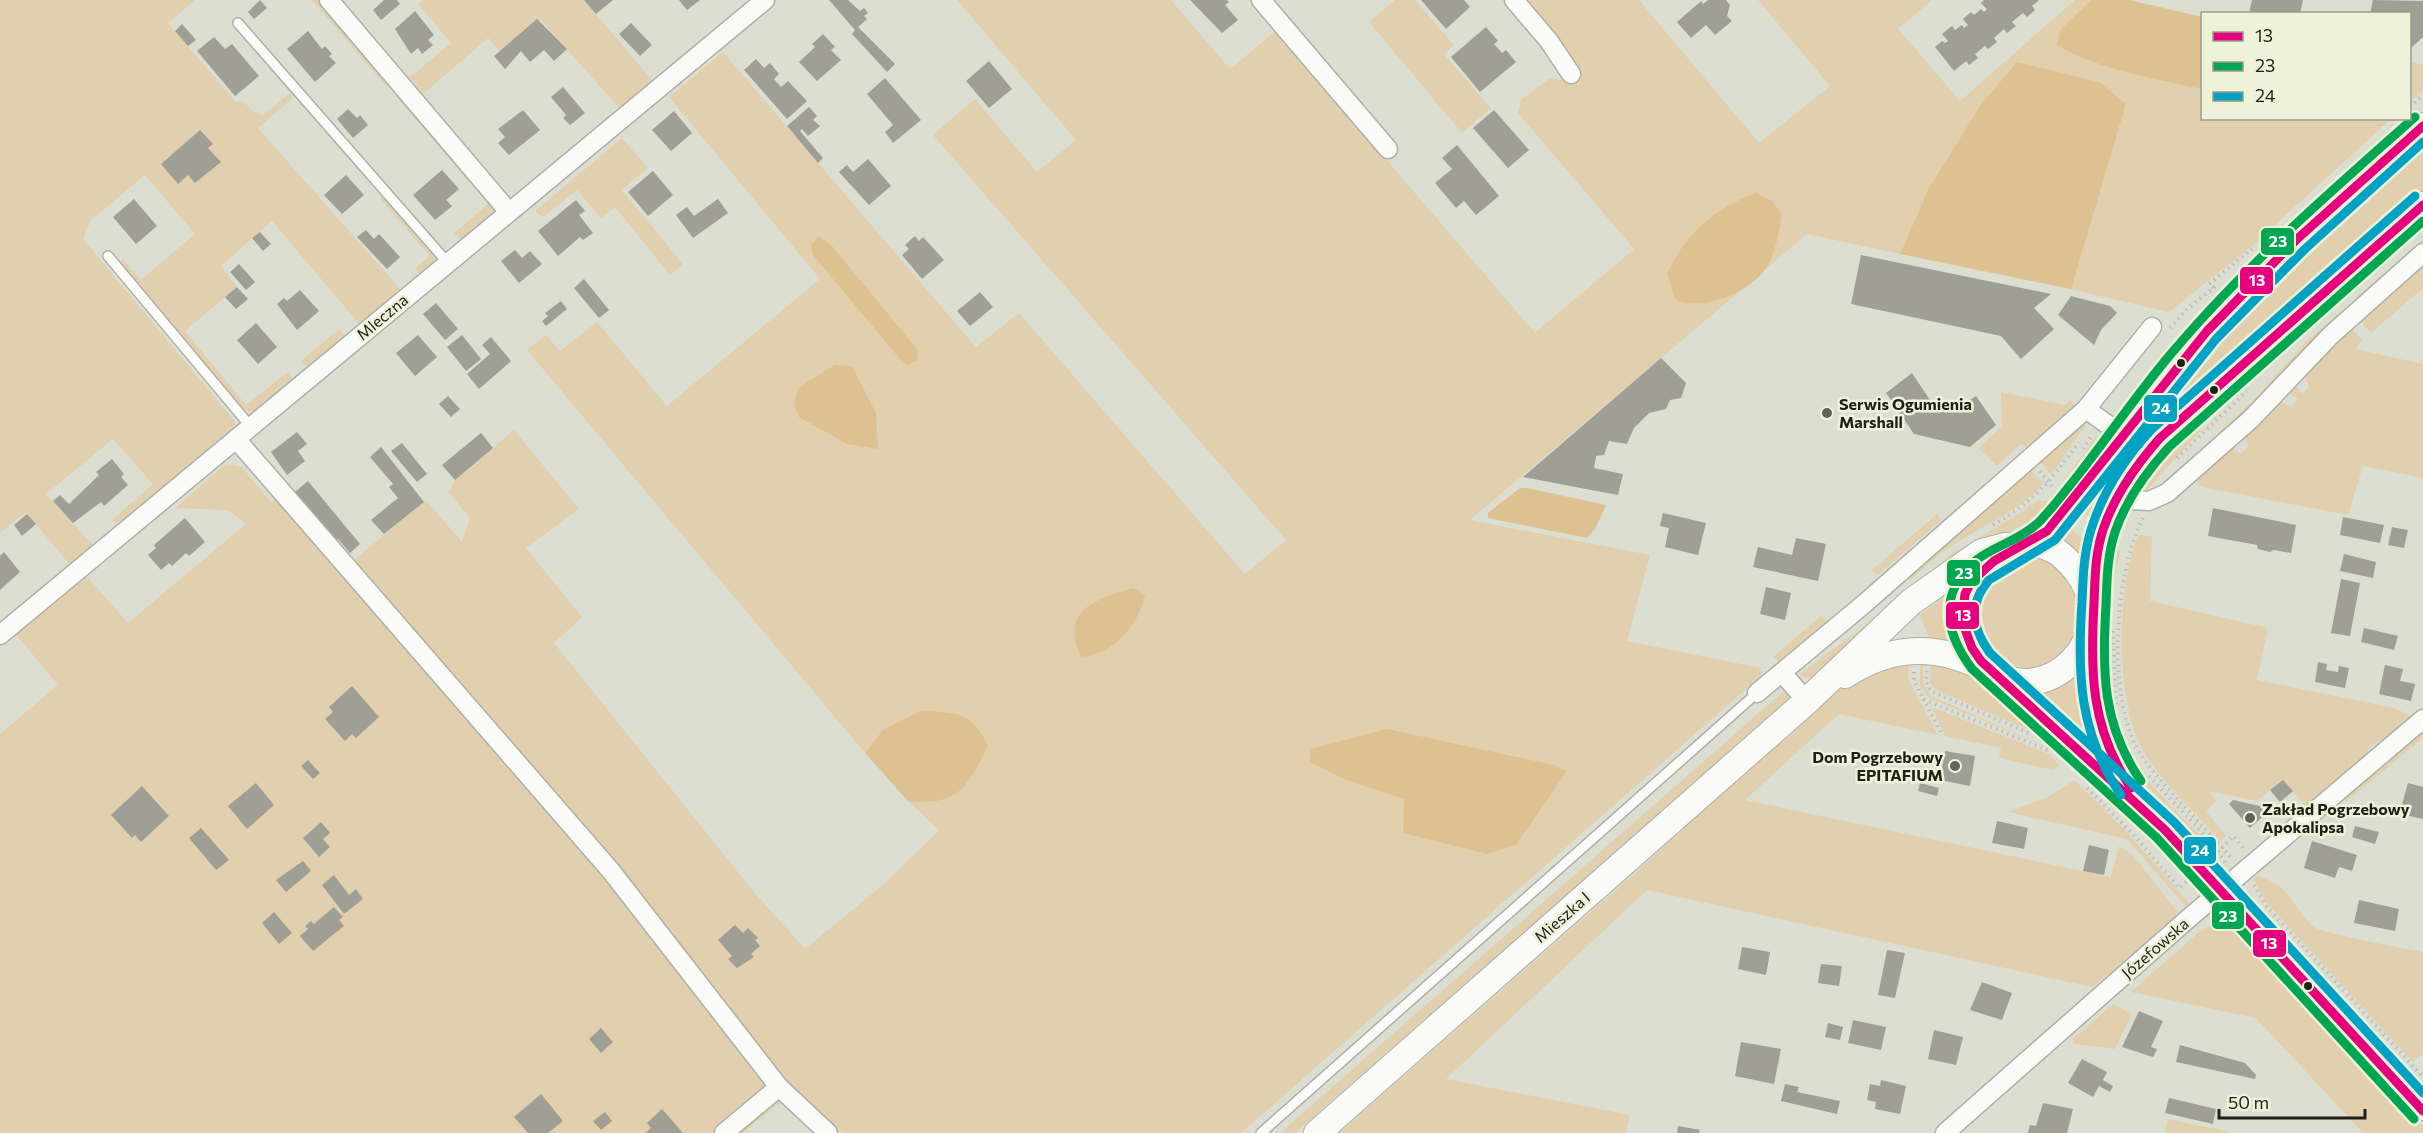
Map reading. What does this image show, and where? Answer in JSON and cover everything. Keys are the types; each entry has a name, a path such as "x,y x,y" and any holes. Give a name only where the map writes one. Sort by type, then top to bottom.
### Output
{"street":[{"path":"329,0 509,212"},
{"name":"Mleczna","path":"0,635 765,0"},
{"path":"1261,0 1388,149"},
{"path":"1514,0 1549,41 1571,74"},
{"path":"2165,830 1994,673 1969,647 1964,637 1960,615 1962,603 1972,580 1982,570 1996,560 2028,545 2048,531 2180,362 2259,276 2340,199 2423,126"},
{"path":"2423,205 2173,425 2145,454 2117,499 2100,542 2095,571 2100,613 2093,702 2102,738 2128,784 2165,830 2423,1111"},
{"path":"2117,499 2153,500 2167,494 2251,419 2330,336 2423,253"},
{"path":"1757,693 1864,604 2086,409 2152,327"},
{"path":"2086,409 2122,435"},
{"path":"236,439 611,871 779,1087 828,1133"},
{"path":"1807,701 1898,614 1971,558 2005,546 2051,547 2068,561 2085,584 2100,613"},
{"path":"1807,701 1861,666 1921,650 1965,659 1994,673 2021,681 2042,679 2061,671 2083,648 2100,613"},
{"path":"1782,673 1807,701"},
{"name":"Mieszka I","path":"1317,1133 1807,701"},
{"name":"Józefowska","path":"1945,1133 2189,918 2246,872 2423,719"},
{"path":"724,1133 779,1087"}],"lane":[{"path":"238,23 448,263"},
{"path":"108,256 251,427"},
{"path":"1260,1133 1757,693"}],"path":[{"path":"2411,105 2423,95"},
{"path":"2173,462 2254,382"},
{"path":"2183,461 2226,421"},
{"path":"2153,500 2130,549 2121,598 2120,675 2124,711 2143,758 2246,872 2423,1085"},
{"path":"2100,613 2114,679 2117,710"},
{"path":"1921,650 1914,680 1941,732"},
{"path":"1921,650 1926,682 1930,691 2038,737"},
{"path":"1923,699 2050,751 2058,759"},
{"path":"2120,721 2132,751 2144,769 2218,851 2246,872"},
{"path":"2082,782 2135,836 2179,888 2233,836 2246,872 2267,907 2423,1077"}],"shaded area":[{"path":"0,0 195,0 168,23 236,102 242,100 255,113 263,115 290,93 293,98 258,128 402,291 361,326 272,221 221,266 237,287 185,331 246,405 288,372 294,380 259,410 253,412 244,410 120,263 123,259 141,280 195,234 145,175 91,220 83,239 236,423 232,430 119,522 111,521 153,484 113,439 46,494 93,545 70,565 26,512 0,533"},
{"path":"312,0 321,0 390,82 386,86"},
{"path":"423,0 584,0 653,81 620,109 541,20 502,54 488,38 423,94 410,77 451,43 418,4"},
{"path":"957,0 1171,0 1230,69 1276,31 1535,333 1634,249 1518,113 1521,100 1550,78 1563,80 1577,70 1524,0 1639,0 1759,143 1830,86 1758,0 1932,0 1898,29 1960,101 2075,0 2129,0 2201,17 2201,120 2390,120 2253,245 2169,312 2070,289 2126,104 1928,190 1900,254 1807,234 1470,520 1650,555 1627,641 1761,668 1762,675 1241,1133 843,1133 794,1091 743,1133 0,1133 0,734 58,685 13,631 84,573 128,623 246,524 228,510 175,508 226,464 242,467 271,502 276,499 340,572 426,500 462,542 470,518 449,493 455,480 514,430 579,509 526,548 582,617 554,643 754,892 805,949 884,884 939,830 908,801 913,801 869,749 865,753 527,350 546,335 560,351 597,322 667,406 820,279 669,97 723,52 976,347 1019,313 1245,574 1286,540 933,135 975,99 1037,172 1076,140"},
{"path":"1395,0 1415,0 1454,45 1444,54 1491,108 1462,133 1369,22"},
{"path":"2091,0 2129,0 2201,17 2201,89 2108,67 2072,53 2057,45 2060,30"},
{"path":"2017,62 2099,82 2126,104 2071,289 1900,254 1928,190 1980,106"},
{"path":"2411,62 2423,65 2423,90 2411,101"},
{"path":"401,96 494,205 494,214 465,237 460,238 454,233 488,204 398,99"},
{"path":"622,138 648,168 622,190 683,264 670,275 615,207 601,218 577,190 543,217 535,211"},
{"path":"2423,139 2423,191 2369,239 2095,522 2080,509 2175,383 2280,271"},
{"path":"1756,193 1772,201 1782,214 1775,249 1766,268 1749,285 1725,298 1698,303 1676,300 1667,274 1683,247 1703,224 1727,206"},
{"path":"382,197 435,257 436,261 421,276 415,268 430,256 380,199"},
{"path":"819,236 832,246 917,349 918,360 908,365 900,359 813,255 811,245"},
{"path":"2423,239 2423,242 2335,320 2247,412 2180,471 2256,397 2307,341"},
{"path":"2423,264 2423,288 2371,333 2360,321"},
{"path":"339,329 346,338 311,368 300,362"},
{"path":"2348,329 2352,329 2363,340 2355,349 2423,364 2423,478 2363,466 2348,515 2202,487 2196,482 2196,478 2232,447 2240,454 2249,446 2244,435 2279,400 2290,407 2298,399 2290,394 2290,388 2295,387 2303,393 2309,387 2303,373"},
{"path":"835,365 852,366 876,413 878,449 847,444 799,417 794,404 798,388"},
{"path":"2001,392 2065,405 2070,400 2076,406 2028,449 2022,443 1997,466 1978,448 2002,426"},
{"path":"2081,425 2086,425 2051,475 2039,460"},
{"path":"2199,427 2201,430 2146,491 2141,483 2154,466"},
{"path":"2097,436 2095,453 2066,490 2062,483"},
{"path":"2029,468 2043,484 2032,495 2009,512 1947,549 1911,580 1908,576"},
{"path":"1520,488 1606,505 1595,529 1587,538 1488,518 1488,513"},
{"path":"2038,500 2047,502 2052,507 2039,520 2000,534 1911,588 1954,552 2019,514"},
{"path":"1937,514 1941,520 1878,575 1872,570"},
{"path":"2067,526 2088,543 2083,559 2057,537"},
{"path":"2139,534 2152,537 2150,601 2268,628 2257,680 2395,708 2412,717 2383,741 2378,741 2369,748 2366,755 2306,806 2282,780 2257,801 2209,791 2216,801 2206,811 2226,836 2221,841 2151,762 2134,729 2127,703 2123,674 2123,612 2131,556"},
{"path":"2109,549 2120,551 2112,597 2108,650 2112,702 2118,725 2126,746 2143,773 2209,845 2200,853 2139,789 2117,753 2107,725 2102,697 2100,638"},
{"path":"2043,559 2057,567 2067,579 2077,602 2077,623 2069,642 2056,658 2039,667 2020,670 2001,664 1984,648 1975,631 1973,615 1976,600 1984,588 1996,577 2010,569"},
{"path":"1133,588 1145,595 1131,627 1104,651 1081,657 1075,641 1078,617 1094,602"},
{"path":"1955,591 1955,638 1951,641 1929,637 1920,615 1950,592"},
{"path":"1886,610 1890,614 1812,678 1803,677 1800,674"},
{"path":"1821,616 1829,624 1779,661 1773,657"},
{"path":"1909,657 1908,679 1938,735 1839,714 1745,800 2111,877 2119,846 2133,855 2179,914 2156,938 2092,987 1647,890 1446,1079 1630,1115 1626,1133 1339,1133 1633,875 1837,688"},
{"path":"1920,657 1923,657 1923,683 1931,696 2048,747 1929,698 1920,686"},
{"path":"1931,659 1981,677 2059,743 1936,690 1930,683"},
{"path":"2075,674 2086,735 2085,737 2033,692"},
{"path":"1786,689 1791,696 1785,703 1295,1133 1280,1133"},
{"path":"1932,707 2049,754 2060,766 2053,770 1999,758 2001,748 1945,736"},
{"path":"921,711 953,713 968,719 975,725 988,745 974,773 959,791 950,797 925,802 908,801 865,753 883,730"},
{"path":"2423,728 2423,738 2346,802 2342,798"},
{"path":"1387,729 1554,765 1567,771 1516,845 1487,854 1403,833 1404,799 1346,780 1310,762 1310,749"},
{"path":"2084,766 2138,818 2184,868 2178,870 2121,804 2082,768"},
{"path":"2074,780 2127,832 2190,904 2186,907 2127,839 2008,812 2048,797"},
{"path":"2257,876 2269,880 2285,892 2306,920 2320,930 2423,952 2423,1053 2413,1062 2266,902 2254,880"},
{"path":"2246,896 2405,1069 2398,1068 2248,905"},
{"path":"2218,922 2233,929 2308,1012 2313,1007 2423,1127 2423,1133 2363,1133 2256,1018 2131,992 2198,933"},
{"path":"2113,1004 2132,1014 2115,1049 2074,1044 2073,1039"},
{"path":"2168,1119 2235,1133 2165,1133"}],"building":[{"path":"260,0 267,8 254,19 248,12"},
{"path":"384,0 397,0 400,4 381,20 373,10"},
{"path":"584,0 613,0 596,14"},
{"path":"679,0 700,0 687,10"},
{"path":"829,0 848,0 860,11 864,8 868,13 864,16 867,19 858,27 895,64 887,72 852,34 855,30"},
{"path":"1190,0 1227,0 1229,2 1225,5 1238,20 1222,33"},
{"path":"1421,0 1464,0 1470,7 1446,29"},
{"path":"1708,0 1726,0 1730,5 1727,16 1732,21 1715,35 1706,25 1691,38 1677,22 1701,1 1703,4"},
{"path":"1984,0 2039,0 2032,6 2035,10 2027,17 2023,13 2012,22 2016,26 2007,33 2004,29 1994,38 1997,42 1988,49 1985,46 1975,54 1978,58 1969,65 1966,61 1954,71 1935,47 1942,41 1945,43 1948,41 1942,34 1952,26 1955,30 1962,25 1964,28 1968,25 1963,19 1971,12 1974,15 1981,9 1984,12 1987,9 1981,3"},
{"path":"2252,0 2303,0 2300,12 2249,12"},
{"path":"2373,0 2423,1 2423,37 2411,48 2411,12 2370,12"},
{"path":"415,11 434,35 428,40 433,45 422,54 418,48 411,54 395,29"},
{"path":"537,19 567,49 554,61 544,50 530,62 521,51 505,69 494,56"},
{"path":"631,23 652,45 640,56 619,34"},
{"path":"182,24 196,40 188,46 175,31"},
{"path":"1486,27 1498,41 1494,44 1502,53 1506,50 1516,62 1480,92 1451,57"},
{"path":"308,31 322,49 325,46 332,54 329,56 336,63 315,82 287,49"},
{"path":"823,34 835,47 831,50 841,60 817,81 799,62 815,47 812,44"},
{"path":"214,37 225,49 232,44 259,76 235,96 197,51"},
{"path":"756,59 764,68 770,63 779,74 774,79 781,87 788,81 807,101 787,119 744,70"},
{"path":"989,61 1012,89 989,108 966,81"},
{"path":"885,78 921,120 893,143 885,132 893,125 867,94"},
{"path":"563,87 585,113 570,125 563,118 566,115 551,97"},
{"path":"809,107 817,116 813,120 820,126 808,136 802,129 800,131 823,158 818,163 787,126"},
{"path":"348,109 357,118 360,115 368,125 353,138 337,119"},
{"path":"523,110 540,130 509,155 498,143 505,137 498,129"},
{"path":"1494,110 1529,150 1508,168 1473,128"},
{"path":"674,111 692,133 671,151 652,130"},
{"path":"200,130 213,144 208,148 221,162 195,183 188,175 178,184 161,164"},
{"path":"1457,145 1499,196 1476,215 1464,201 1456,208 1435,183 1452,169 1442,158"},
{"path":"868,159 891,186 869,205 839,172 847,165 853,172"},
{"path":"442,170 459,189 446,200 452,206 435,220 413,195"},
{"path":"653,171 673,195 648,216 628,192"},
{"path":"346,175 364,195 342,214 324,195"},
{"path":"134,199 157,226 136,244 113,217"},
{"path":"718,199 728,213 693,238 676,215 687,207 694,216"},
{"path":"576,200 585,211 579,215 593,233 583,240 580,237 558,256 538,231"},
{"path":"366,230 374,239 379,234 400,257 387,269 357,237"},
{"path":"260,232 271,244 263,251 252,238"},
{"path":"915,236 919,241 923,237 944,260 922,279 902,255 909,249 905,245"},
{"path":"515,250 522,258 530,251 542,264 519,283 501,261"},
{"path":"1861,255 2051,294 2034,308 2054,329 2021,359 2001,336 1851,304"},
{"path":"239,264 255,282 246,290 230,272"},
{"path":"584,279 609,310 599,318 574,288"},
{"path":"237,287 248,299 236,309 225,297"},
{"path":"300,290 319,311 297,330 277,304 284,298 287,301"},
{"path":"980,292 993,307 970,326 957,311"},
{"path":"2071,296 2110,306 2117,313 2101,330 2094,345 2058,315"},
{"path":"561,301 567,309 546,326 542,321 548,316 545,313"},
{"path":"436,303 458,329 445,340 423,314"},
{"path":"256,323 277,347 258,364 237,340"},
{"path":"418,335 437,357 415,376 396,353"},
{"path":"462,335 481,359 466,371 447,347"},
{"path":"491,337 511,361 479,389 467,374 490,354 482,345"},
{"path":"1661,358 1686,383 1681,398 1670,400 1666,409 1649,413 1634,428 1627,444 1609,441 1604,455 1596,456 1594,468 1623,474 1618,495 1523,477"},
{"path":"1912,373 1932,403 1958,408 1976,396 1996,425 1970,447 1914,434 1886,393"},
{"path":"448,396 460,409 451,417 439,404"},
{"path":"297,432 307,444 298,451 305,461 287,475 271,452"},
{"path":"481,433 493,448 455,480 442,465"},
{"path":"402,443 427,474 417,482 391,451"},
{"path":"381,447 424,502 384,534 371,520 398,498 389,487 393,484 370,457"},
{"path":"112,459 124,474 121,477 128,485 104,506 101,502 73,523 53,501 60,495 69,504 99,475 96,472"},
{"path":"308,481 360,544 350,553 338,539 335,541 295,492"},
{"path":"2213,508 2296,525 2291,553 2274,550 2270,552 2258,549 2257,545 2208,536"},
{"path":"1663,513 1706,523 1698,555 1665,547 1669,528 1660,526"},
{"path":"27,514 36,524 22,536 14,525"},
{"path":"2343,517 2384,525 2380,543 2340,535"},
{"path":"185,518 205,542 189,556 186,553 172,566 169,563 161,570 148,555 156,548 154,545"},
{"path":"2392,527 2408,530 2404,548 2388,545"},
{"path":"1796,538 1826,544 1818,581 1753,567 1758,547 1792,555"},
{"path":"4,552 20,572 0,590 0,556"},
{"path":"2344,554 2376,562 2373,578 2340,571"},
{"path":"2341,579 2360,583 2350,636 2331,633"},
{"path":"1766,587 1791,593 1785,620 1760,614"},
{"path":"2364,628 2398,636 2394,650 2361,642"},
{"path":"2318,662 2327,664 2326,670 2338,672 2339,666 2349,668 2345,688 2315,682"},
{"path":"2385,665 2403,669 2400,681 2415,684 2411,701 2379,694"},
{"path":"352,686 379,717 356,738 352,734 345,741 325,719 333,712 329,707"},
{"path":"1945,751 1975,756 1970,786 1940,780"},
{"path":"308,760 320,773 313,779 301,766"},
{"path":"2283,780 2293,791 2280,802 2270,790"},
{"path":"256,783 274,805 247,829 228,806"},
{"path":"1920,783 1939,788 1937,796 1918,791"},
{"path":"2408,783 2423,787 2423,819 2409,816 2411,810 2401,808"},
{"path":"142,786 169,816 141,842 135,835 132,838 111,815"},
{"path":"2233,800 2264,807 2267,813 2250,828 2229,804"},
{"path":"1997,821 2028,828 2024,849 1992,843"},
{"path":"321,822 330,833 323,839 330,847 319,857 303,838"},
{"path":"2355,826 2379,832 2375,844 2352,837"},
{"path":"201,828 229,860 216,870 189,838"},
{"path":"2312,841 2357,855 2352,871 2339,867 2335,878 2304,868"},
{"path":"2089,845 2109,850 2104,875 2083,871"},
{"path":"303,861 311,871 286,892 276,880"},
{"path":"334,875 349,895 356,889 363,899 344,914 322,885"},
{"path":"2359,900 2399,909 2395,931 2354,923"},
{"path":"334,907 343,917 339,920 344,926 313,951 300,936 308,929 305,926 311,921 314,924"},
{"path":"274,912 292,933 279,944 262,923"},
{"path":"735,925 743,933 748,928 758,938 755,940 760,946 751,954 754,957 737,968 728,959 732,956 718,940"},
{"path":"1742,947 1770,952 1766,975 1738,969"},
{"path":"1887,950 1905,953 1895,998 1878,995"},
{"path":"1821,964 1842,966 1839,986 1818,983"},
{"path":"1982,982 2012,993 2002,1020 1970,1010"},
{"path":"2139,1011 2163,1021 2151,1047 2157,1049 2153,1057 2122,1047"},
{"path":"1853,1020 1886,1027 1881,1050 1848,1043"},
{"path":"1828,1023 1843,1027 1840,1040 1825,1037"},
{"path":"601,1028 613,1042 601,1053 589,1039"},
{"path":"1934,1030 1963,1037 1956,1065 1928,1059"},
{"path":"1741,1042 1781,1049 1774,1084 1735,1076"},
{"path":"2180,1045 2245,1063 2256,1075 2255,1079 2176,1062"},
{"path":"2082,1059 2107,1072 2103,1080 2113,1086 2110,1092 2099,1086 2093,1097 2068,1083"},
{"path":"1881,1080 1906,1086 1900,1114 1875,1109 1876,1102 1867,1100 1870,1084 1880,1086"},
{"path":"1785,1084 1799,1087 1797,1092 1840,1101 1837,1114 1781,1101"},
{"path":"541,1094 563,1121 548,1133 528,1133 514,1117"},
{"path":"2169,1098 2216,1109 2213,1124 2165,1113"},
{"path":"2043,1103 2073,1109 2067,1133 2028,1133 2030,1125 2036,1126"},
{"path":"662,1109 683,1133 645,1133 651,1128 647,1123"},
{"path":"605,1112 612,1121 601,1130 593,1121"},
{"path":"1678,1126 1700,1130 1699,1133 1677,1133"}],"transit line":[{"name":"23","path":"2414,1119 2157,838 1972,669 1960,651 1952,631 1949,610 1954,589 1962,575 1981,557 2027,532 2044,517 2158,369 2228,291 2320,202 2415,117"},
{"name":"13","path":"2423,126 2296,240 2207,331 2047,531 1994,561 1971,582 1965,594 1962,621 1972,648 1981,661 2165,830 2423,1111"},
{"name":"24","path":"2423,142 2305,249 2216,339 2055,540 1989,580 1982,589 1975,607 1976,625 1990,653 2174,822 2423,1093"},
{"name":"24","path":"2121,795 2096,749 2089,726 2081,678 2080,654 2085,561 2088,541 2099,508 2126,461 2152,429 2415,196"},
{"name":"13","path":"2131,788 2108,744 2096,700 2093,677 2097,555 2104,527 2115,502 2135,469 2160,438 2423,205"},
{"name":"23","path":"2141,781 2119,739 2107,697 2105,675 2109,559 2112,541 2125,509 2152,466 2169,447 2423,221"}],"place":[{"name":"Serwis Ogumienia Marshall","path":"1827,413"},
{"name":"Dom Pogrzebowy EPITAFIUM","path":"1955,766"},
{"name":"Zakład Pogrzebowy Apokalipsa","path":"2250,818"}]}
